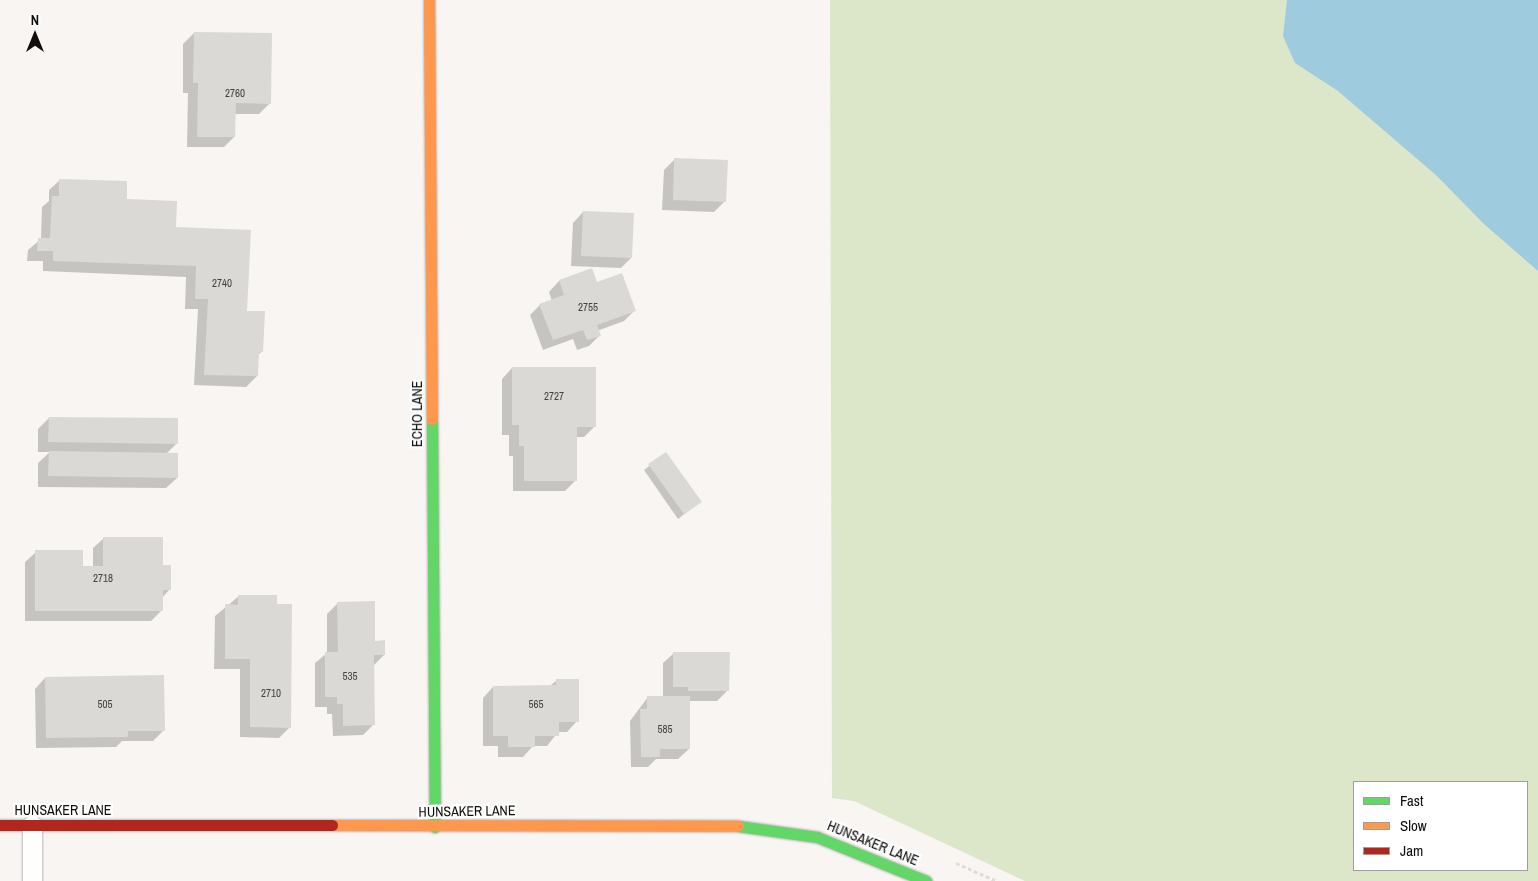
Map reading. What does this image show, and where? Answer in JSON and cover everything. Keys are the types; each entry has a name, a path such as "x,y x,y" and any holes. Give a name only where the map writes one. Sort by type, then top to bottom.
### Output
{"street":[{"name":"ECHO LANE","path":"429,0 435,827"},
{"name":"HUNSAKER LANE","path":"0,825 435,827 678,823 748,826 818,837 926,881"}],"lane":[{"path":"32,825 32,881"}],"green space":[{"path":"830,0 1538,0 1538,881 1025,881 854,801 832,798"}],"water":[{"path":"1287,0 1538,0 1538,271 1484,224 1437,176 1338,91 1295,63 1283,36"}],"building":[{"path":"194,32 272,33 271,104 236,103 235,137 197,137 198,83 193,83"},
{"path":"674,158 728,160 726,202 673,200"},
{"path":"59,179 127,181 127,199 177,201 176,227 251,230 247,311 265,311 263,352 259,352 258,376 204,375 208,299 195,299 196,266 53,261 53,251 37,251 38,238 50,238 52,196 59,196"},
{"path":"583,211 634,213 632,258 581,256"},
{"path":"592,268 597,282 622,273 636,311 597,325 601,336 587,340 583,330 553,340 539,304 564,295 559,280"},
{"path":"512,367 596,367 596,427 577,427 577,481 524,481 524,446 519,446 519,425 512,425"},
{"path":"49,417 178,418 178,444 48,442"},
{"path":"49,451 178,453 178,478 48,476"},
{"path":"666,452 702,502 684,514 648,464"},
{"path":"103,537 163,537 163,565 171,565 171,590 163,590 163,611 35,611 35,550 83,550 83,566 103,566"},
{"path":"238,595 277,595 277,604 292,604 291,728 250,727 250,659 225,659 225,604 238,605"},
{"path":"375,601 375,641 385,640 385,655 374,655 375,725 343,726 343,704 337,704 337,697 325,697 325,652 338,652 337,602"},
{"path":"673,652 730,652 729,691 688,691 688,687 673,687"},
{"path":"164,675 165,731 128,731 128,737 46,738 45,677"},
{"path":"556,679 579,679 579,722 559,722 559,736 535,736 535,747 508,747 508,736 493,736 493,686 556,685"},
{"path":"647,696 690,696 690,749 660,749 660,757 641,757 640,709 647,709"}],"traffic: fast":[{"path":"432,419 435,827"},
{"path":"738,826 817,837 926,881"}],"traffic: slow":[{"path":"429,0 432,419"},
{"path":"332,825 738,826"}],"traffic: jam":[{"path":"0,825 332,825"}]}
